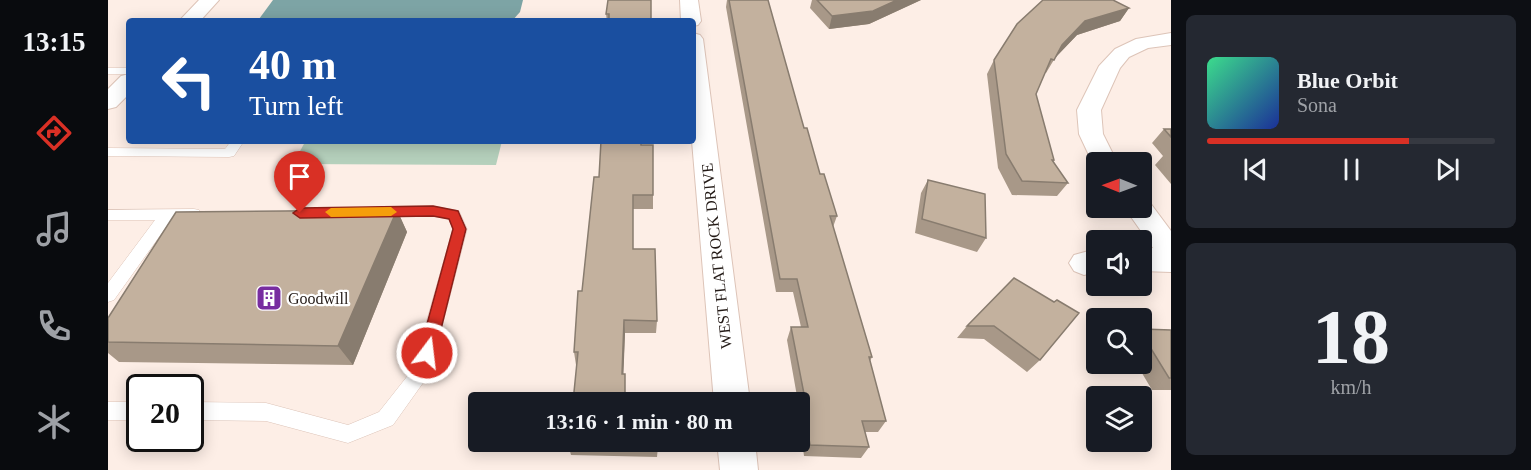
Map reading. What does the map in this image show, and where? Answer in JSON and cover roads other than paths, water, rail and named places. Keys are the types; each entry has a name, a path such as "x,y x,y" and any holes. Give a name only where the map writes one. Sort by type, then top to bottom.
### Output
{"street":[{"path":"192,18 210,0"},
{"path":"689,0 691,18"},
{"path":"1099,152 1091,134 1089,110 1110,66 1122,53 1143,44 1171,39"},
{"name":"WEST FLAT ROCK DRIVE","path":"696,67 731,392"},
{"path":"108,102 126,84"},
{"path":"1145,218 1171,252"},
{"path":"1152,260 1171,260"},
{"path":"737,452 739,470"}],"lane":[{"path":"108,71 126,71"},
{"path":"154,152 161,144"},
{"path":"108,152 229,153 236,144"},
{"path":"204,411 266,412 348,434 386,419 421,373 460,229 454,215 433,211 364,212"},
{"path":"108,295 167,214"},
{"path":"108,215 213,214"},
{"path":"108,411 126,411"}],"water":[{"path":"273,0 523,0 520,12 515,18 260,18"}],"place":[{"name":"Goodwill","path":"269,298"}]}
